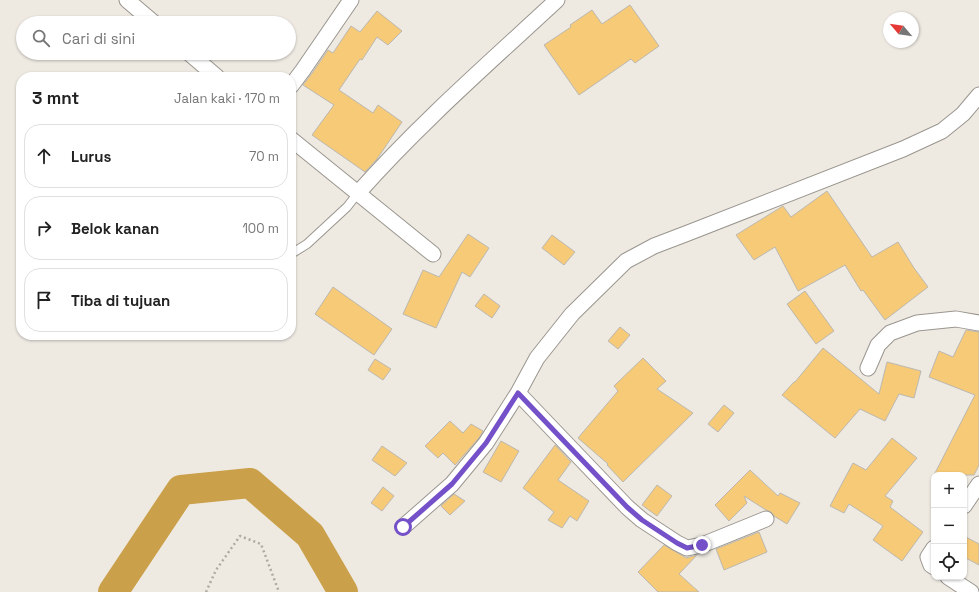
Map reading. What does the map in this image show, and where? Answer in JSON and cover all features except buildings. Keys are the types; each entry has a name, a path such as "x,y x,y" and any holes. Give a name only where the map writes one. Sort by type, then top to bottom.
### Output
{"street":[{"path":"127,0 146,16"},
{"path":"296,80 351,0"},
{"path":"358,193 389,159 557,0"},
{"path":"197,60 211,72"},
{"path":"403,527 452,484 486,443 518,393 537,358 572,314 626,261 654,246 910,146 942,131 963,114 979,95"},
{"path":"296,143 433,254"},
{"path":"868,368 878,345 890,333 916,323 956,319 979,323"},
{"path":"518,393 627,507 642,520 677,543 687,548 702,545 766,519"},
{"path":"967,502 979,484"},
{"path":"931,552 928,557 931,565"},
{"path":"953,580 971,592"}],"lane":[{"path":"296,251 307,244 347,207 358,193"}],"path":[{"path":"206,592 216,570 240,536 261,544 279,592"}],"waterway":[{"path":"113,592 181,490 250,483 310,535 343,592"}],"route":[{"path":"403,527 452,484 486,443 518,393 627,507 642,520 687,548 702,545"}]}
